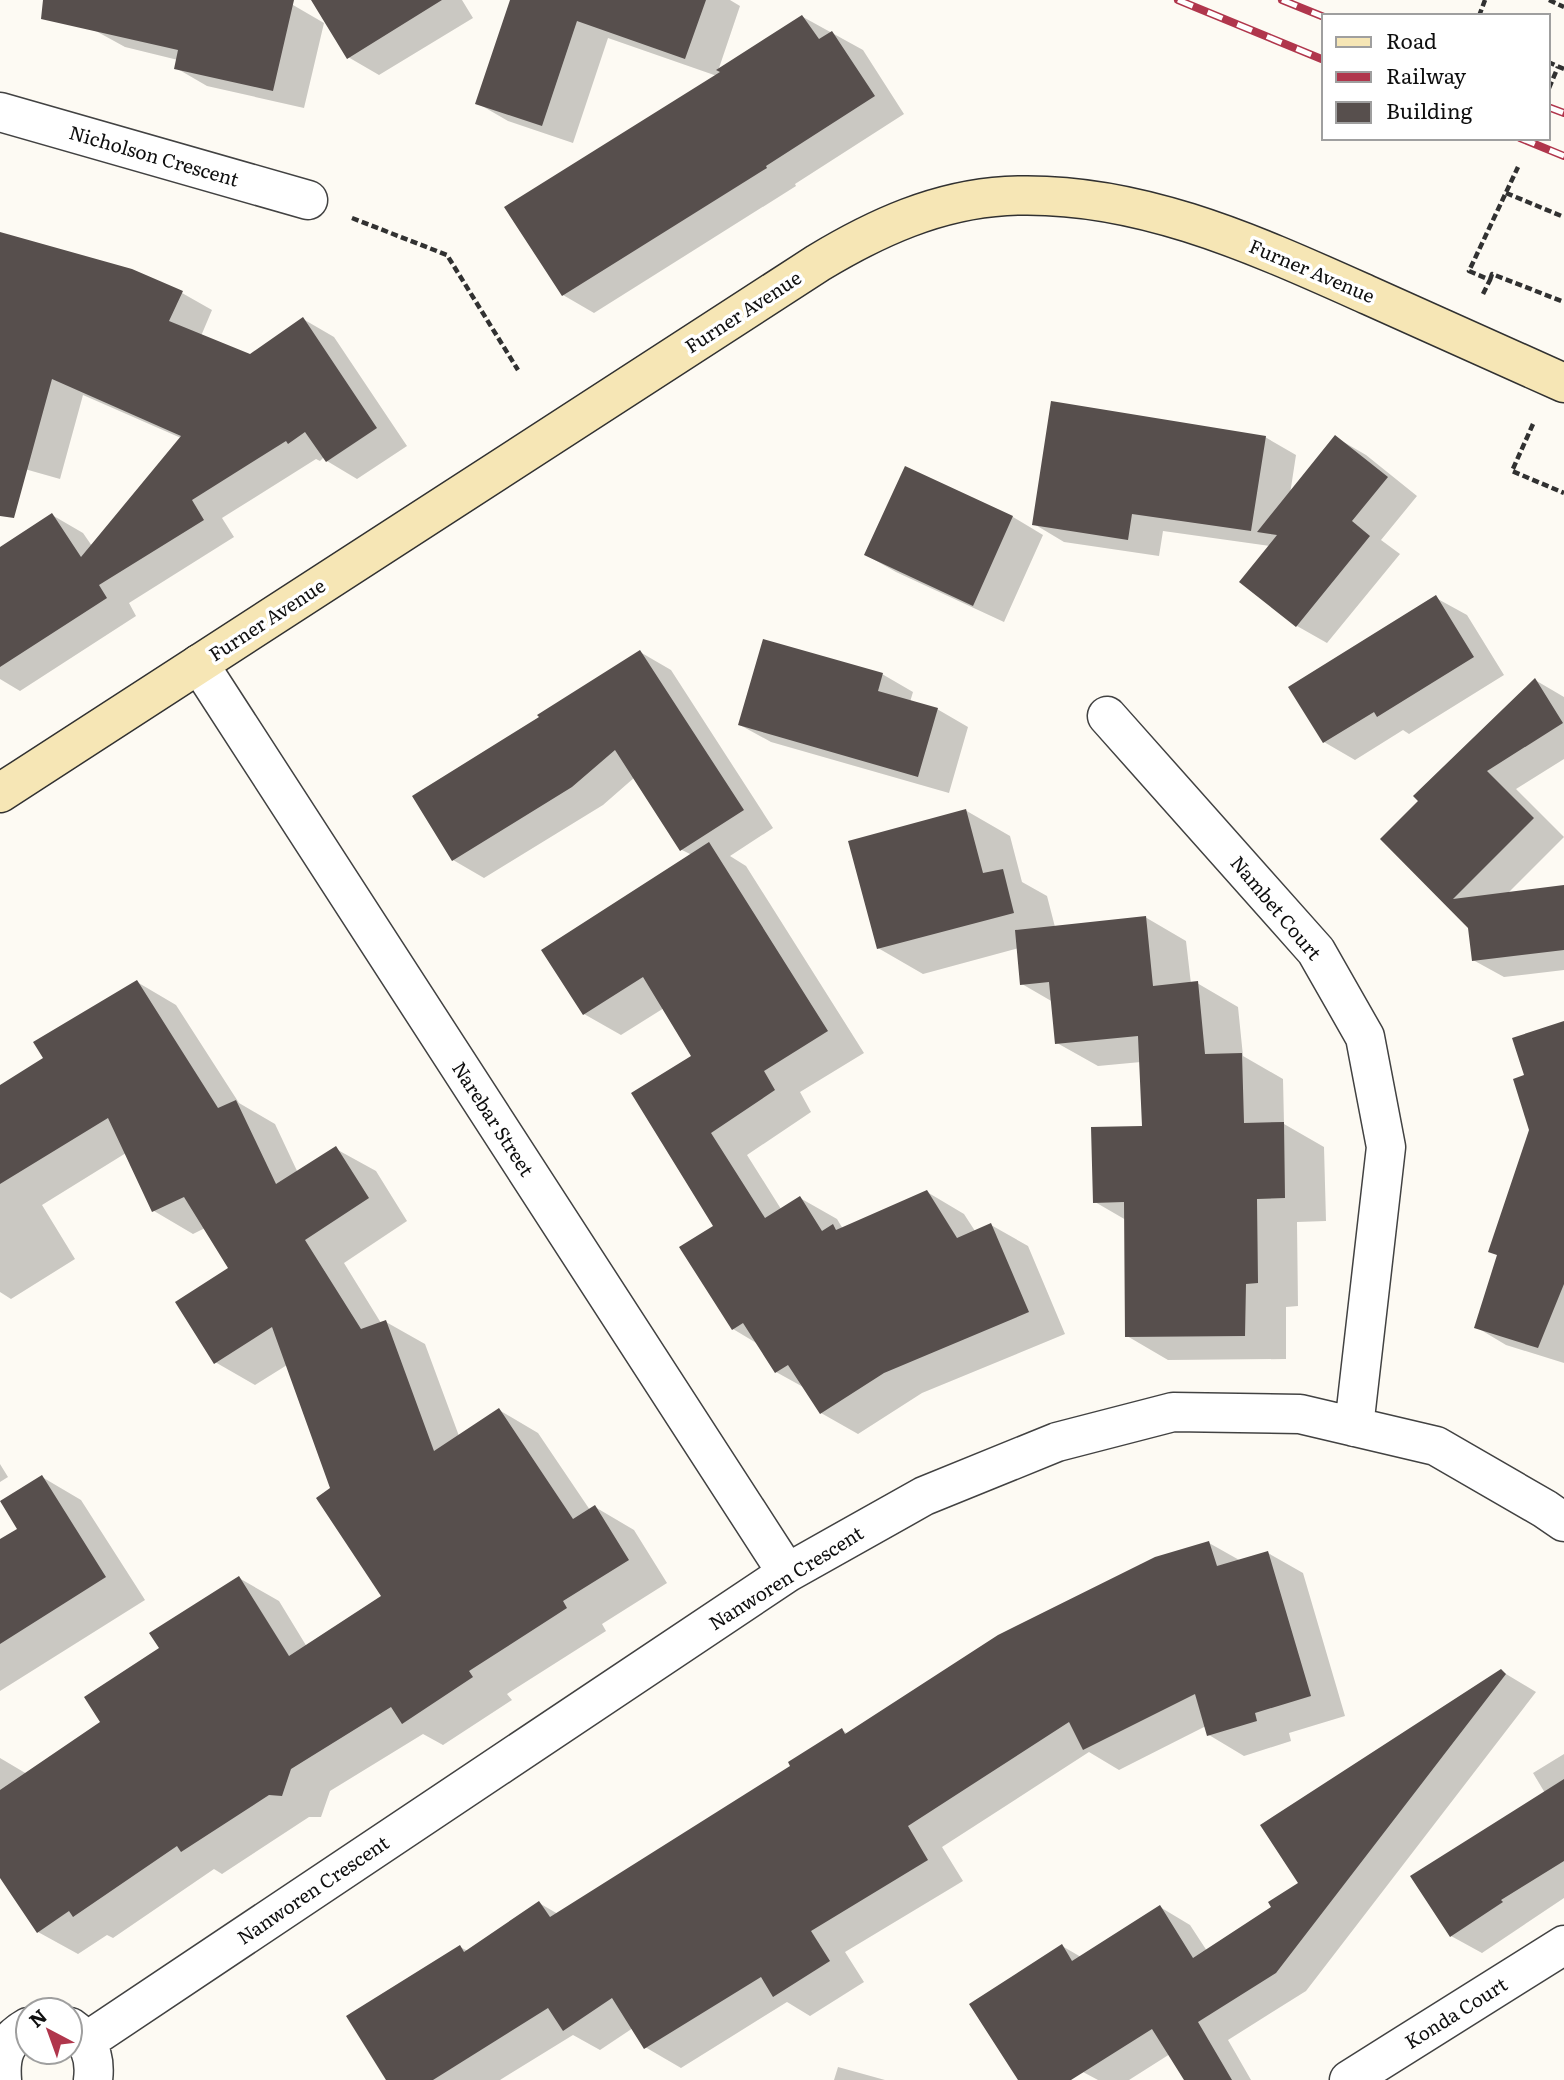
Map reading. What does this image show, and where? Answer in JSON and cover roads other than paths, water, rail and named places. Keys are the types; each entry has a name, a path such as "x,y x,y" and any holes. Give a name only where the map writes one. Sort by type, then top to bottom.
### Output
{"street":[{"name":"Nicholson Crescent","path":"0,112 308,200"},
{"name":"Furner Avenue","path":"0,793 818,263 896,222 954,205 1004,197 1058,197 1118,205 1172,218 1223,234 1292,261 1564,383"},
{"name":"Narebar Street","path":"199,664 787,1573"},
{"name":"Nambet Court","path":"1107,716 1316,951 1365,1037 1386,1147 1354,1426"},
{"name":"Nanworen Crescent","path":"84,2030 787,1573 924,1496 1057,1442 1173,1412 1300,1414 1436,1446 1564,1522"},
{"name":"Konda Court","path":"1349,2080 1564,1945"},
{"path":"2,2080 1,2063 14,2025"},
{"path":"84,2043 94,2059 93,2080"}],"railway":[{"path":"1178,0 1322,59"},
{"path":"1282,0 1322,16"},
{"path":"1550,108 1564,113"},
{"path":"1525,140 1564,156"}]}
